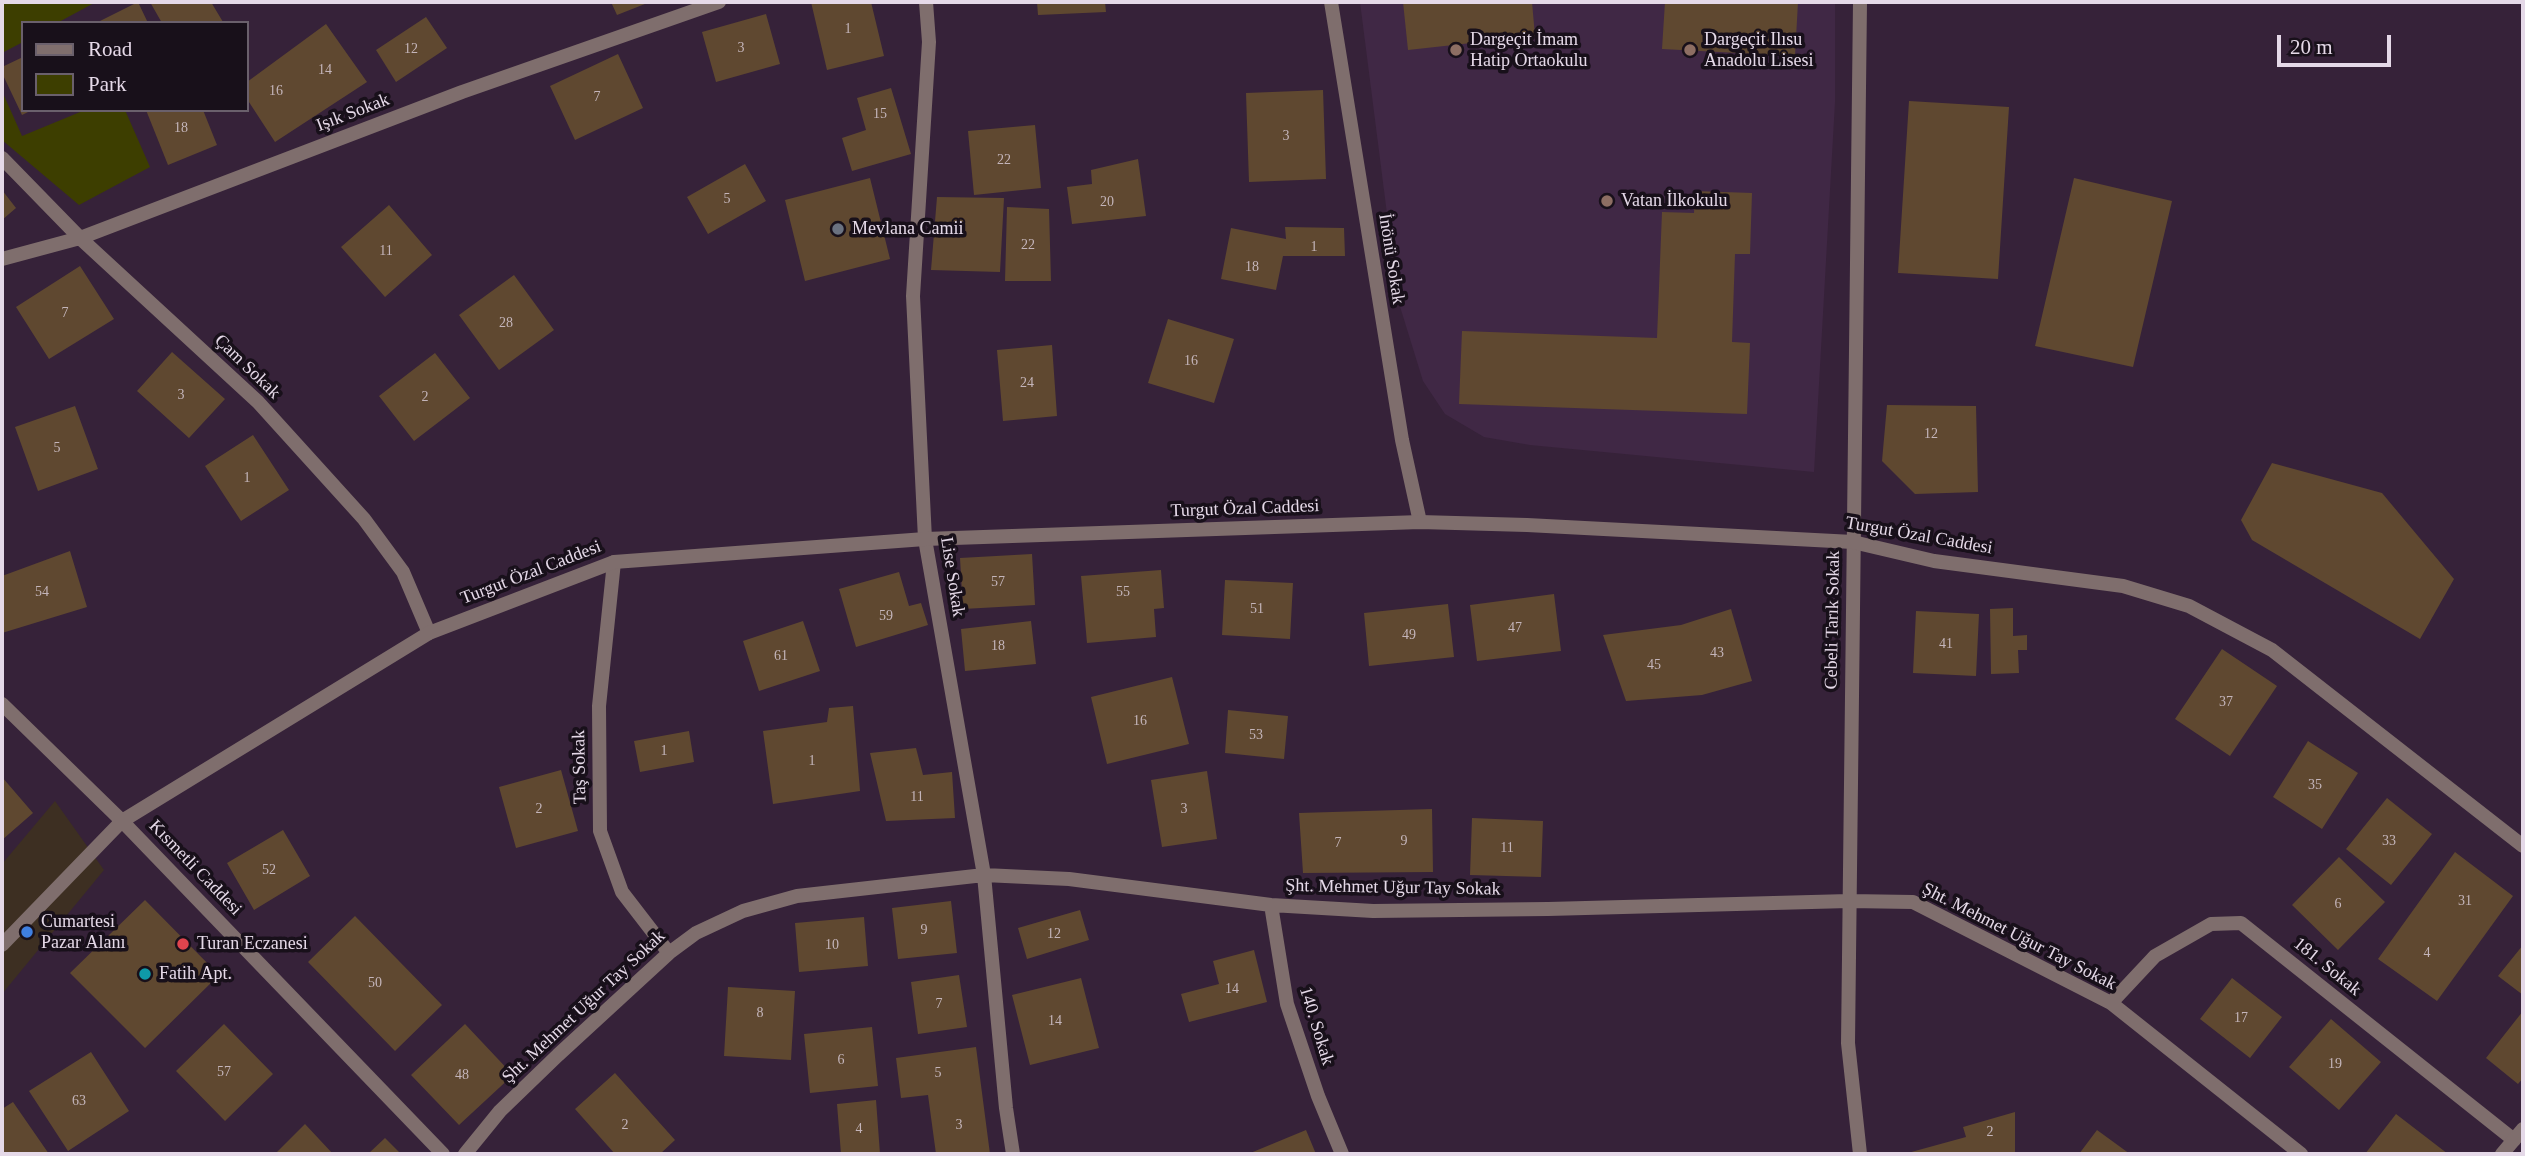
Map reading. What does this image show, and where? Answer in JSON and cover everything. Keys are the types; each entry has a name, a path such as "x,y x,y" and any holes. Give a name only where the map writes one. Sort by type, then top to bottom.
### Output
{"street":[{"name":"Işık Sokak","path":"2,259 80,238 461,92 719,2"},
{"name":"Lise Sokak","path":"926,2 929,42 913,296 925,538 984,876 1006,1108 1013,1154"},
{"name":"İnönü Sokak","path":"1331,2 1402,440 1420,522"},
{"name":"Cebeli Tarık Sokak","path":"1860,2 1848,1043 1860,1154"},
{"name":"Çam Sokak","path":"2,158 80,238 258,402 364,519 403,572 429,633"},
{"name":"Turgut Özal Caddesi","path":"2,945 122,821 429,633 614,562 925,538 1420,522 1527,525 1853,542 1934,561 2123,586 2189,606 2272,650 2523,846"},
{"name":"Taş Sokak","path":"614,562 599,706 600,831 621,892 669,953"},
{"name":"Kısmetli Caddesi","path":"2,704 122,821 443,1154"},
{"name":"Şht. Mehmet Uğur Tay Sokak","path":"466,1154 500,1111 669,953 696,933 743,911 797,896 984,876 1069,879 1271,905 1373,911 1913,902 2110,1003 2301,1154"},
{"name":"140. Sokak","path":"1271,905 1287,1004 1318,1096 1342,1154"},
{"name":"181. Sokak","path":"2110,1003 2155,956 2211,924 2241,923 2518,1135"},
{"path":"2502,1154 2518,1135"}],"shaded area":[{"name":"Vatan İlkokulu","path":"1360,2 1835,2 1835,102 1814,472 1530,445 1484,437 1445,414 1423,381 1398,300"},
{"name":"Cumartesi Pazar Alanı","path":"55,801 104,870 2,994 2,864"}],"green space":[{"path":"2,2 96,2 61,21 21,21 21,43 2,53"},
{"path":"2,91 22,136 80,112 126,112 150,167 79,205 2,140"}],"building":[{"path":"138,2 147,21 100,21"},
{"path":"150,2 211,2 222,21 161,21"},
{"path":"611,2 650,2 617,15"},
{"path":"811,2 871,2 884,56 827,70"},
{"path":"1037,2 1105,2 1106,12 1038,15"},
{"path":"1403,2 1532,2 1535,36 1408,50"},
{"path":"1665,2 1798,2 1795,56 1662,49"},
{"path":"766,14 780,64 716,82 702,32"},
{"path":"426,17 447,48 396,82 376,50"},
{"path":"326,24 367,82 275,142 248,101 248,81"},
{"path":"618,54 643,108 575,140 550,86"},
{"path":"21,58 21,112 28,112 22,115 2,73 2,67"},
{"path":"891,88 911,154 852,171 842,138 866,130 857,98"},
{"path":"1323,90 1326,179 1249,182 1246,93"},
{"path":"1909,101 2009,107 1998,279 1898,273"},
{"path":"147,112 204,112 217,145 168,165"},
{"path":"1035,125 1041,188 974,195 968,131"},
{"path":"1138,159 1146,216 1072,224 1067,187 1092,184 1091,170"},
{"path":"745,164 766,201 708,234 687,197"},
{"name":"Mevlana Camii","path":"870,178 890,259 805,281 785,200"},
{"path":"2074,178 2172,201 2133,367 2035,346"},
{"path":"2,190 16,208 2,220"},
{"path":"1695,191 1752,193 1750,254 1735,254 1732,342 1750,343 1747,414 1459,404 1462,331 1657,338 1662,212 1694,213"},
{"path":"937,197 1004,198 1000,272 931,270"},
{"path":"389,205 432,255 385,297 341,247"},
{"path":"1007,207 1049,209 1051,281 1005,281"},
{"path":"1285,227 1344,228 1345,256 1283,256 1276,290 1221,279 1231,228 1286,239"},
{"path":"80,266 114,319 49,359 16,307"},
{"path":"514,275 554,330 499,370 459,315"},
{"path":"1168,319 1234,339 1214,403 1148,383"},
{"path":"1052,345 1057,416 1003,421 997,350"},
{"path":"172,352 225,399 189,438 137,391"},
{"path":"435,353 470,398 414,441 379,396"},
{"path":"1887,405 1976,406 1978,492 1915,494 1882,461"},
{"path":"75,406 98,469 38,491 15,427"},
{"path":"253,435 289,490 241,521 205,466"},
{"path":"2272,463 2382,493 2454,579 2420,639 2252,540 2241,520"},
{"path":"70,551 87,607 2,633 2,576"},
{"path":"1032,554 1035,605 963,609 960,558"},
{"path":"1161,570 1164,608 1154,609 1156,637 1087,643 1081,576"},
{"path":"899,572 909,606 921,603 928,625 856,647 839,589"},
{"path":"1225,580 1293,583 1290,639 1222,635"},
{"path":"1554,594 1561,651 1477,661 1470,605"},
{"path":"1448,604 1454,657 1369,666 1364,613"},
{"path":"2013,608 2013,636 2027,635 2027,650 2018,650 2019,673 1991,674 1990,609"},
{"path":"1731,609 1752,681 1702,695 1626,701 1603,635 1681,625"},
{"path":"1916,611 1979,614 1976,676 1913,673"},
{"path":"803,621 820,671 759,691 743,641"},
{"path":"1031,621 1036,664 965,671 961,629"},
{"path":"2222,649 2277,686 2230,756 2175,719"},
{"path":"1172,677 1189,744 1107,764 1091,697"},
{"path":"853,706 860,791 773,804 763,731 827,722 829,708"},
{"path":"1228,710 1288,716 1284,759 1225,753"},
{"path":"689,731 694,762 640,772 634,741"},
{"path":"2308,741 2358,773 2322,829 2273,797"},
{"path":"916,748 923,775 952,772 955,818 886,821 870,753"},
{"path":"561,770 578,831 516,848 499,787"},
{"path":"1207,771 1217,839 1162,847 1151,780"},
{"path":"2,777 33,813 2,840"},
{"path":"2387,798 2432,834 2391,885 2346,849"},
{"path":"1432,809 1433,872 1303,873 1299,813"},
{"path":"1472,818 1543,821 1541,877 1470,875"},
{"path":"283,830 310,876 254,910 227,863"},
{"path":"2455,852 2513,896 2437,1001 2378,959"},
{"path":"2339,857 2385,902 2338,950 2292,905"},
{"name":"Fatih Apt.","path":"145,900 219,975 145,1048 70,973"},
{"path":"951,901 957,953 898,959 892,908"},
{"path":"1080,910 1089,940 1027,959 1018,928"},
{"path":"355,916 442,1005 395,1051 308,962"},
{"path":"864,917 868,966 799,972 795,923"},
{"path":"2523,945 2523,995 2498,976"},
{"path":"1254,950 1267,1002 1189,1022 1181,994 1219,984 1213,961"},
{"path":"959,975 967,1027 918,1034 911,982"},
{"path":"1081,978 1099,1048 1030,1065 1012,995"},
{"path":"2232,978 2282,1017 2250,1058 2200,1019"},
{"path":"728,987 795,991 791,1060 724,1056"},
{"path":"2523,1011 2523,1078 2518,1084 2486,1058"},
{"path":"2331,1019 2381,1062 2339,1110 2289,1067"},
{"path":"224,1024 273,1074 225,1121 176,1071"},
{"path":"465,1024 513,1075 459,1125 411,1075"},
{"path":"872,1027 878,1086 810,1093 804,1034"},
{"path":"976,1047 990,1154 936,1154 928,1095 901,1098 896,1058"},
{"path":"91,1052 129,1111 68,1151 29,1091"},
{"path":"615,1073 675,1140 660,1154 615,1154 575,1109"},
{"path":"876,1100 880,1154 841,1154 837,1104"},
{"path":"13,1102 49,1154 2,1154 2,1109"},
{"path":"2015,1112 2015,1154 1904,1154 1966,1137 1963,1127"},
{"path":"2396,1114 2448,1154 2365,1154"},
{"path":"305,1124 333,1154 275,1154"},
{"path":"1306,1130 1316,1154 1248,1154"},
{"path":"2097,1130 2130,1154 2079,1154"},
{"path":"385,1138 401,1154 368,1154"}],"place":[{"name":"Dargeçit İmam Hatip Ortaokulu","path":"1456,50"},
{"name":"Dargeçit Ilısu Anadolu Lisesi","path":"1690,50"},
{"name":"Vatan İlkokulu","path":"1607,201"},
{"name":"Mevlana Camii","path":"838,229"},
{"name":"Cumartesi Pazar Alanı","path":"27,932"},
{"name":"Turan Eczanesi","path":"183,944"},
{"name":"Fatih Apt.","path":"145,974"}]}
